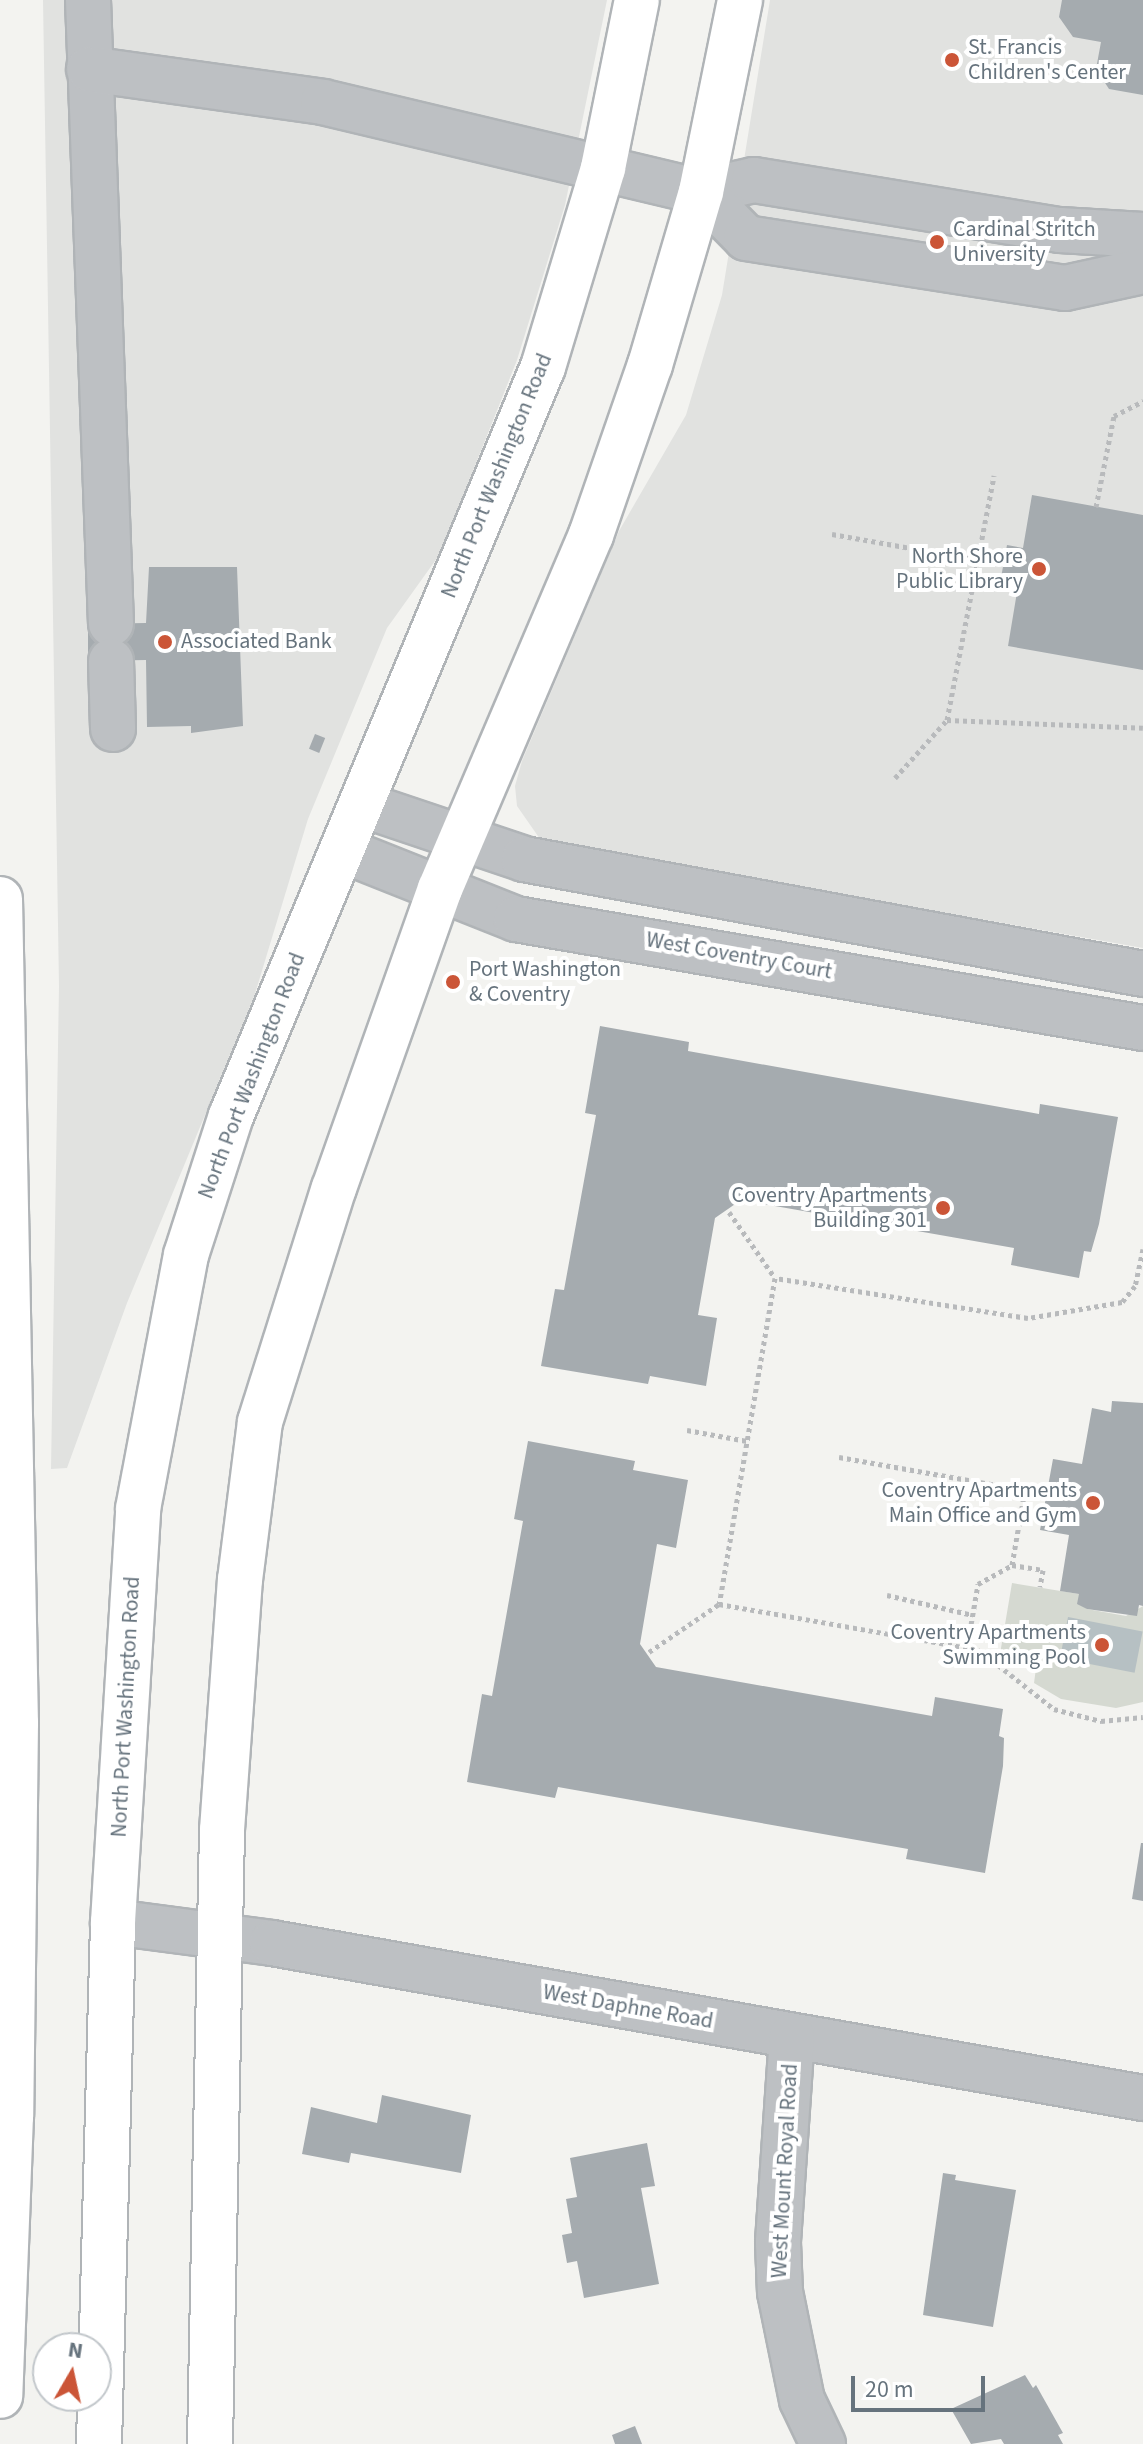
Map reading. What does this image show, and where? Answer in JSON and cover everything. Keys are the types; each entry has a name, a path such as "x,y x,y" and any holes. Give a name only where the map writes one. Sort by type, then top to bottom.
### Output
{"main road":[{"name":"North Port Washington Road","path":"99,2444 113,1922 138,1509 186,1255 231,1116 345,851 543,367 603,168 637,0"},
{"path":"210,2444 220,1935 240,1580 260,1422 334,1188 440,889 591,535 650,365 701,192 740,0"},
{"path":"0,899 16,1723 11,2116 0,2396"}],"street":[{"path":"88,0 107,459 113,729"},
{"path":"89,69 323,102 701,192 754,180 1060,230 1143,235"},
{"path":"701,192 746,238 1065,288 1143,271"},
{"path":"364,805 524,859 1143,974"},
{"name":"West Coventry Court","path":"345,851 516,919 1143,1028"},
{"name":"West Daphne Road","path":"113,1922 220,1935 1143,2098"},
{"name":"West Mount Royal Road","path":"792,2036 780,2292 802,2400 823,2444"}],"path":[{"path":"1096,507 1114,416 1143,401"},
{"path":"895,778 947,720 994,475"},
{"path":"832,534 978,560"},
{"path":"947,720 1143,728"},
{"path":"719,1604 775,1278 729,1212"},
{"path":"775,1278 1028,1318 1122,1302 1135,1286 1143,1249"},
{"path":"687,1430 747,1441"},
{"path":"839,1457 1045,1493"},
{"path":"1012,1565 1025,1490"},
{"path":"967,1648 978,1584 1012,1565 1043,1570 1040,1587"},
{"path":"887,1595 973,1615"},
{"path":"649,1652 719,1604 979,1650 1054,1709 1101,1721 1143,1717"}],"shaded area":[{"path":"43,0 607,0 565,205 517,360 440,554 387,628 308,819 254,997 127,1303 67,1468 51,1469 59,986"},
{"path":"770,0 1143,0 1143,948 570,846 540,839 517,806 515,786 522,761 619,531 686,415 722,295"},
{"path":"1012,1583 1079,1594 1087,1609 1126,1616 1143,1606 1143,1702 1116,1708 1061,1699 1034,1683 1037,1661 1000,1654"},
{"name":"Coventry Apartments Swimming Pool","path":"1068,1617 1143,1632 1135,1673 1060,1658"}],"building":[{"path":"1062,0 1143,0 1143,95 1109,89 1096,69 1101,42 1073,37 1059,17"},
{"path":"1032,495 1143,515 1143,670 1008,646 1018,586 1000,583 1007,545 1023,548"},
{"name":"Associated Bank","path":"149,567 237,567 243,726 191,733 191,726 147,727 146,660 88,661 88,624 146,623"},
{"path":"315,734 325,738 319,753 309,749"},
{"name":"Coventry Apartments Building 301","path":"600,1026 689,1042 688,1051 1039,1114 1040,1104 1118,1117 1099,1224 1091,1252 1084,1251 1079,1278 1011,1265 1014,1248 741,1200 715,1218 698,1315 717,1318 706,1386 650,1376 648,1384 541,1366 555,1289 564,1290 596,1115 585,1113"},
{"name":"Coventry Apartments Main Office and Gym","path":"1112,1401 1143,1403 1143,1606 1139,1605 1137,1616 1087,1609 1077,1604 1079,1594 1060,1591 1069,1535 1040,1530 1053,1459 1082,1464 1092,1408 1111,1412"},
{"path":"528,1441 635,1461 633,1470 688,1480 676,1548 657,1544 640,1644 656,1667 932,1716 935,1697 1003,1709 999,1736 1004,1738 1003,1766 985,1873 906,1859 908,1849 558,1787 555,1798 467,1782 482,1694 492,1696 523,1521 514,1519"},
{"path":"1143,1843 1143,1901 1132,1899"},
{"path":"382,2095 471,2115 461,2173 351,2153 349,2163 302,2154 311,2107 377,2123"},
{"path":"647,2143 655,2186 641,2188 659,2284 584,2298 577,2261 567,2263 562,2235 572,2233 566,2199 577,2197 570,2158"},
{"path":"943,2173 956,2175 955,2180 1016,2190 993,2327 923,2315"},
{"path":"1025,2375 1033,2388 1036,2385 1063,2433 1058,2435 1063,2444 1004,2444 1001,2439 971,2444 951,2409"},
{"path":"635,2426 642,2444 615,2444 612,2435"}],"place":[{"name":"St. Francis Children's Center","path":"952,60"},
{"name":"Cardinal Stritch University","path":"937,242"},
{"name":"North Shore Public Library","path":"1039,569"},
{"name":"Associated Bank","path":"165,642"},
{"name":"Port Washington & Coventry","path":"453,982"},
{"name":"Coventry Apartments Building 301","path":"943,1208"},
{"name":"Coventry Apartments Main Office and Gym","path":"1093,1503"},
{"name":"Coventry Apartments Swimming Pool","path":"1102,1645"}]}
